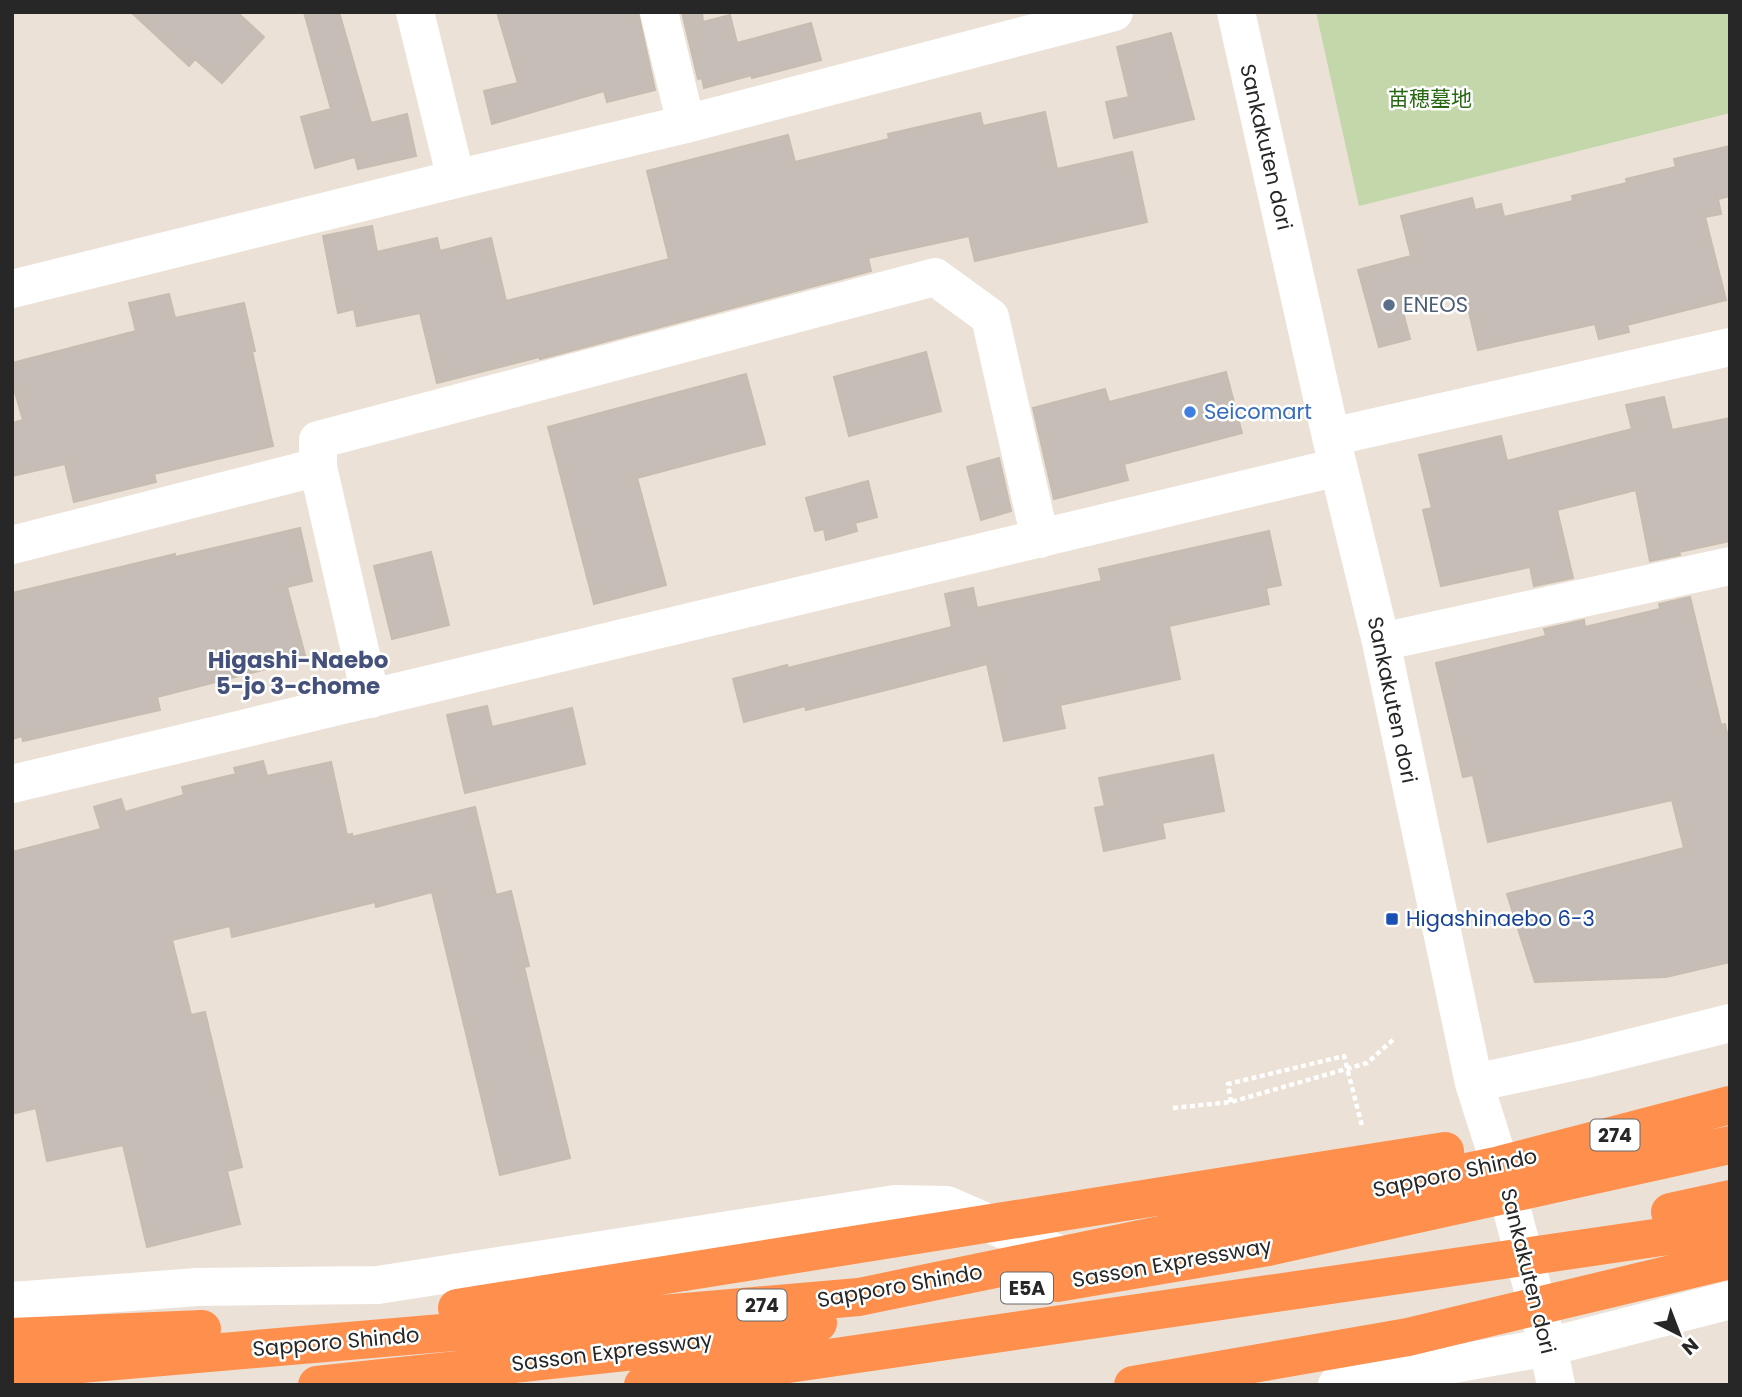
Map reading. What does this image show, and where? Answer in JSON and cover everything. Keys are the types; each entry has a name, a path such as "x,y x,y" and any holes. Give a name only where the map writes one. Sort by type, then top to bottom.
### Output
{"highway":[{"name":"Sapporo Shindo","path":"12,1370 859,1297 1500,1165 1730,1107"},
{"path":"24,1336 365,1323 1730,1107"},
{"name":"Sasson Expressway","path":"317,1385 681,1346 1268,1247 1730,1145"},
{"name":"E5A","path":"792,1385 1553,1238 1730,1199"},
{"path":"643,1385 1730,1227"},
{"path":"1133,1385 1408,1337 1730,1260"}],"street":[{"path":"415,12 456,179"},
{"path":"659,12 686,124"},
{"path":"12,289 686,124 1114,12"},
{"name":"Sankakuten dori","path":"1236,12 1334,452 1381,642 1474,1083 1500,1165 1556,1385"},
{"path":"371,699 318,467 318,440 935,277 990,317 1040,539"},
{"path":"12,784 1040,539 1334,452 1730,347"},
{"path":"12,545 318,467"},
{"path":"1381,642 1730,566"},
{"path":"1474,1083 1586,1059 1730,1023"},
{"path":"12,1301 197,1287 378,1285 895,1204 947,1205 1063,1256"},
{"path":"1337,1385 1548,1347 1730,1300"}],"path":[{"path":"1173,1108 1231,1101 1367,1063 1395,1038"},
{"path":"1230,1092 1231,1101"}],"green space":[{"name":"苗穂墓地","path":"1316,12 1730,12 1730,113 1359,206"}],"building":[{"path":"131,12 237,12 264,37 222,83 195,59 189,66"},
{"path":"304,12 339,12 371,123 407,114 416,156 358,169 355,157 315,168 301,117 331,109"},
{"path":"497,12 638,12 655,90 607,102 604,91 492,124 484,91 518,83"},
{"path":"682,12 702,12 703,22 730,15 737,43 811,23 821,60 704,88 702,78 698,79"},
{"path":"1171,33 1194,119 1114,138 1106,102 1129,97 1117,47"},
{"path":"1045,112 1057,169 1132,152 1147,222 975,261 969,236 868,258 871,271 540,359 539,357 437,383 420,313 357,326 354,309 338,313 323,236 372,226 377,252 437,238 440,251 491,238 506,301 669,259 647,171 788,135 795,162 889,139 888,134 980,113 983,126"},
{"path":"1730,146 1730,196 1718,199 1721,214 1705,217 1726,300 1627,325 1629,332 1599,339 1595,324 1478,350 1465,295 1403,312 1410,339 1379,347 1358,270 1411,256 1401,216 1472,198 1475,210 1501,204 1504,217 1573,201 1572,196 1627,183 1626,179 1676,167 1674,159"},
{"path":"169,294 175,318 244,303 273,446 154,474 156,482 74,502 65,464 12,476 12,423 23,420 12,382 12,363 136,331 129,303"},
{"path":"926,352 941,411 849,436 834,377"},
{"path":"1226,372 1242,433 1124,464 1128,480 1054,499 1033,408 1105,389 1109,402"},
{"path":"746,374 765,444 637,478 666,585 594,604 548,427"},
{"path":"1664,397 1672,430 1730,418 1730,541 1650,561 1636,490 1557,510 1573,578 1534,586 1530,567 1441,586 1423,510 1432,508 1419,455 1501,436 1507,461 1632,429 1626,405"},
{"path":"999,458 1011,511 981,520 967,467"},
{"path":"868,481 877,517 855,523 857,531 826,540 824,529 815,531 806,498"},
{"path":"300,528 312,581 287,587 306,659 157,697 160,710 23,741 22,736 12,739 12,593 175,554 175,557"},
{"path":"1269,531 1281,585 1266,588 1269,604 1169,626 1180,679 1060,705 1065,728 1004,741 987,664 806,710 805,706 744,722 733,679 952,627 945,594 973,588 977,608 1102,581 1099,569"},
{"path":"431,552 449,625 392,639 374,566"},
{"path":"1690,597 1721,725 1725,724 1730,746 1730,962 1666,977 1535,982 1507,894 1684,848 1672,800 1488,842 1473,775 1463,777 1436,663 1546,636 1544,629 1584,620 1585,627 1660,609 1659,604"},
{"path":"487,706 492,727 572,708 585,764 465,793 447,715"},
{"path":"1213,755 1224,811 1162,823 1165,838 1104,851 1095,808 1105,806 1099,778"},
{"path":"263,761 267,776 331,762 347,835 352,834 352,837 475,807 496,895 511,891 529,966 524,967 570,1158 500,1175 432,892 376,907 375,902 232,937 230,926 172,940 191,1015 205,1012 242,1167 227,1171 240,1224 147,1247 123,1145 47,1161 36,1108 12,1114 12,852 101,829 94,807 121,799 125,812 184,795 182,787 236,774 234,768"}],"place":[{"name":"ENEOS","path":"1389,305"},
{"name":"Seicomart","path":"1190,412"},
{"name":"Higashinaebo 6-3","path":"1392,919"}],"district":[{"name":"Higashi-Naebo 5-jo 3-chome","path":"298,673"}]}
